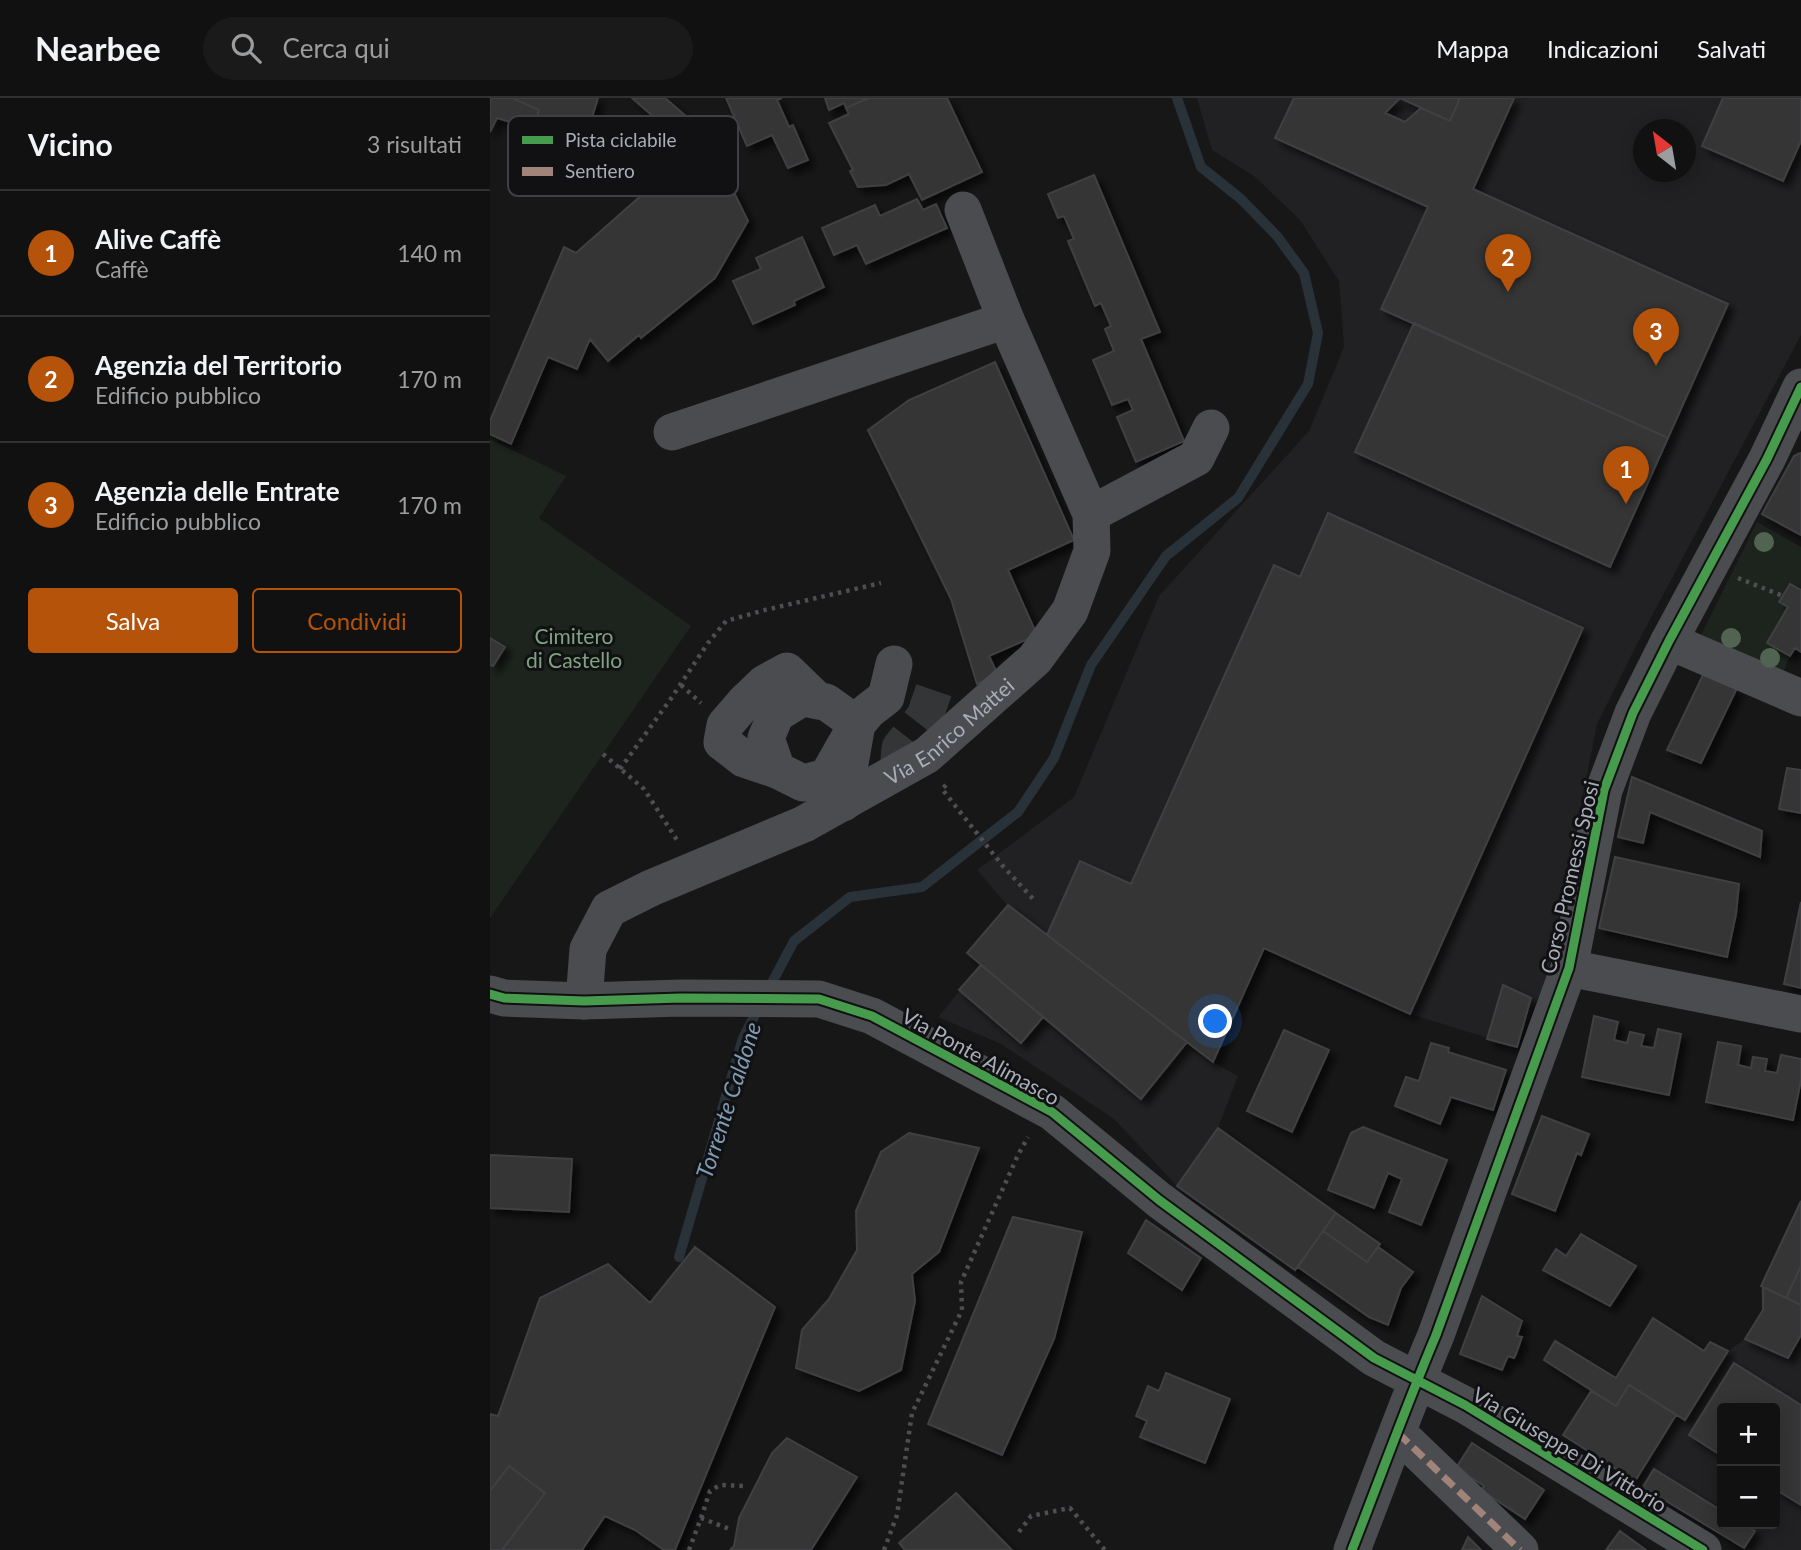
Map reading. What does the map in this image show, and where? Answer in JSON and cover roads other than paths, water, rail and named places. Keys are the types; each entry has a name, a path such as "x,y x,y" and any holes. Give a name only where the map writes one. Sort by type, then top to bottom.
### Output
{"street":[{"name":"Via Enrico Mattei","path":"584,1001 588,949 609,909 651,888 804,824 927,755 1035,659 1069,611 1092,551 1091,514 1006,320 963,210"},
{"path":"672,432 1006,320"},
{"name":"Corso Promessi Sposi","path":"1352,1550 1436,1335 1569,968 1604,790 1633,713 1767,459 1796,412"},
{"path":"1091,514 1196,458 1211,428"},
{"path":"1669,641 1801,698"},
{"path":"857,723 826,702 802,698 776,714 766,738 777,770 803,783 827,777 857,723 886,697 894,664"},
{"path":"843,803 857,723"},
{"path":"1569,968 1801,1014"},
{"name":"Via Ponte Alimasco","path":"490,994 504,998 584,1001 681,998 819,999 872,1016 1052,1112 1159,1200 1374,1358 1416,1381"},
{"name":"Via Giuseppe Di Vittorio","path":"1416,1381 1465,1405 1703,1550"},
{"path":"1398,1433 1520,1550"}],"waterway":[{"name":"Torrente Caldone","path":"767,992 794,941 850,897 922,887 1018,812 1054,758 1091,665 1166,556 1238,498 1308,384 1318,333 1304,273 1277,236 1241,199 1201,167 1177,98"},
{"name":"Torrente Caldone","path":"679,1257 743,1038 760,1005"}],"tunnel":[{"path":"898,772 900,748 925,716 939,675"}],"place":[{"name":"Agenzia del Territorio","path":"1508,292"},
{"name":"Agenzia delle Entrate","path":"1656,366"},
{"name":"Alive Caffè","path":"1626,504"}],"park label":[{"name":"Cimitero di Castello","path":"574,647"}]}
